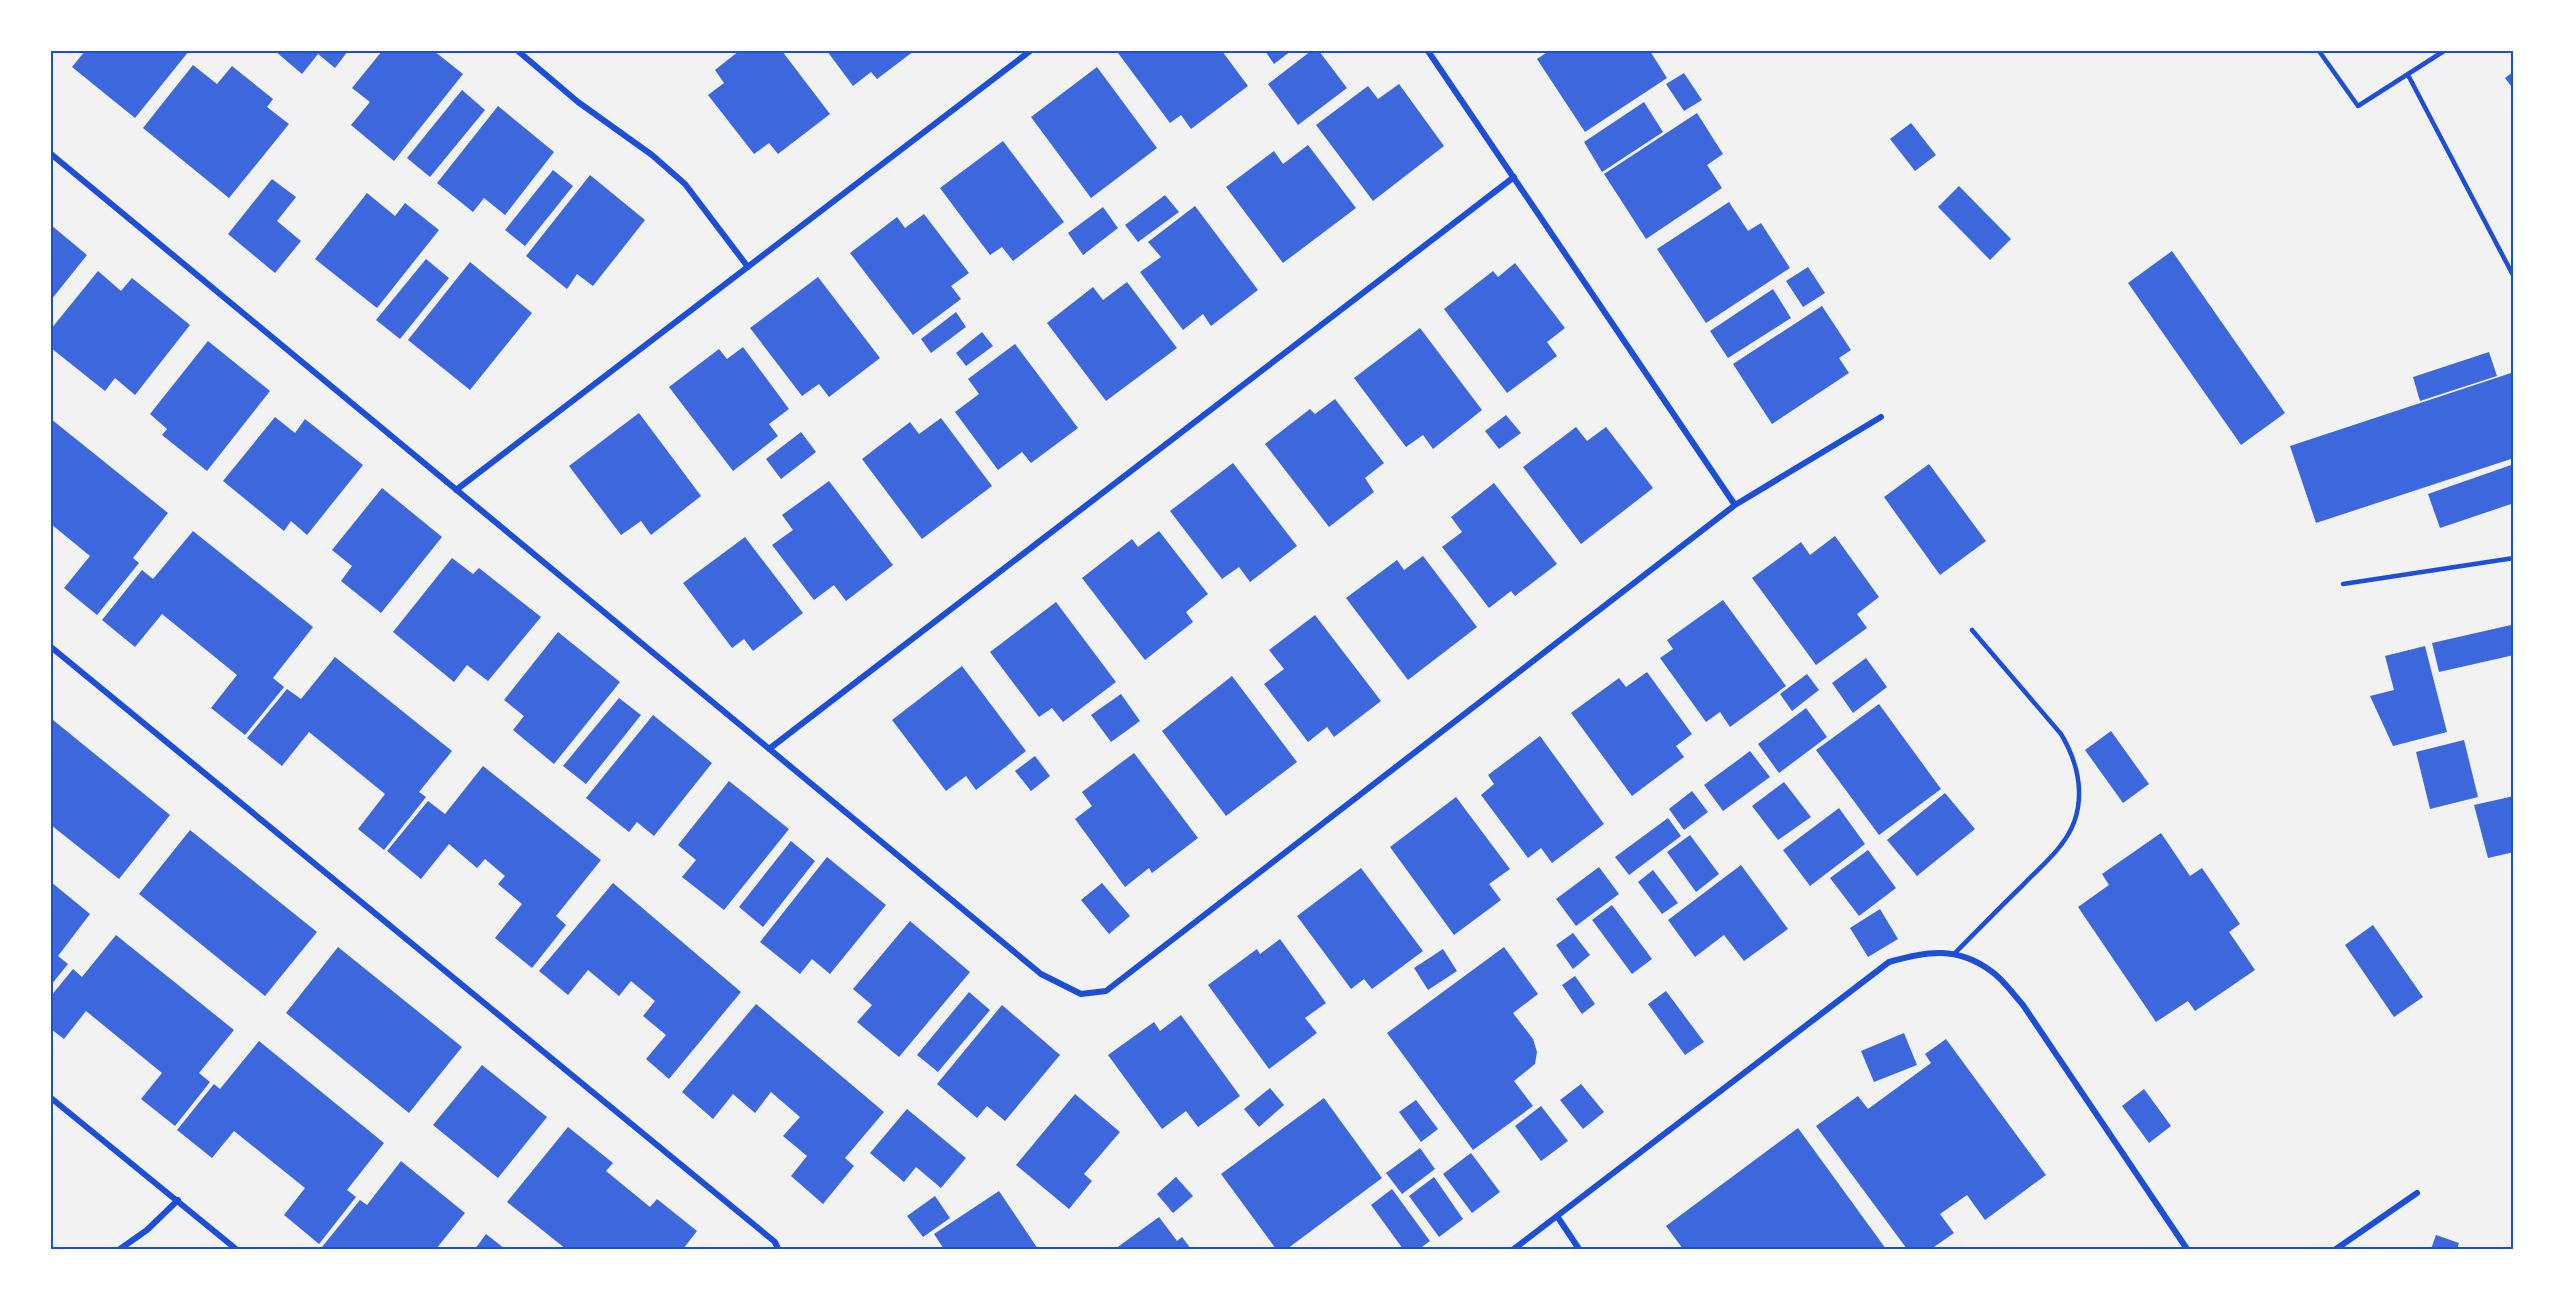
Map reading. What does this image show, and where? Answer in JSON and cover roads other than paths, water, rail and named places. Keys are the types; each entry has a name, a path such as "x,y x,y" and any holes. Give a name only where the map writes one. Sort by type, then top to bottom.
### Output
{"street":[{"path":"518,51 578,102 652,155 685,184 748,267"},
{"path":"456,490 1030,51"},
{"path":"1428,51 1735,505"},
{"path":"51,154 1041,975 1081,994 1106,991 1735,505 1881,417"},
{"path":"769,749 1514,177"},
{"path":"51,648 775,1242 778,1249"},
{"path":"1514,1249 1889,962 1923,952 1955,953 1991,971 2023,1005 2187,1249"},
{"path":"51,1098 236,1249"},
{"path":"2336,1249 2417,1193"},
{"path":"120,1249 147,1230 178,1200"},
{"path":"1557,1216 1579,1249"}],"lane":[{"path":"2319,51 2358,106 2444,51"},
{"path":"2408,75 2514,278"},
{"path":"2343,584 2514,558"},
{"path":"1955,953 2062,845 2078,811 2080,791 2078,771 2072,752 2061,734 1972,630"}]}
